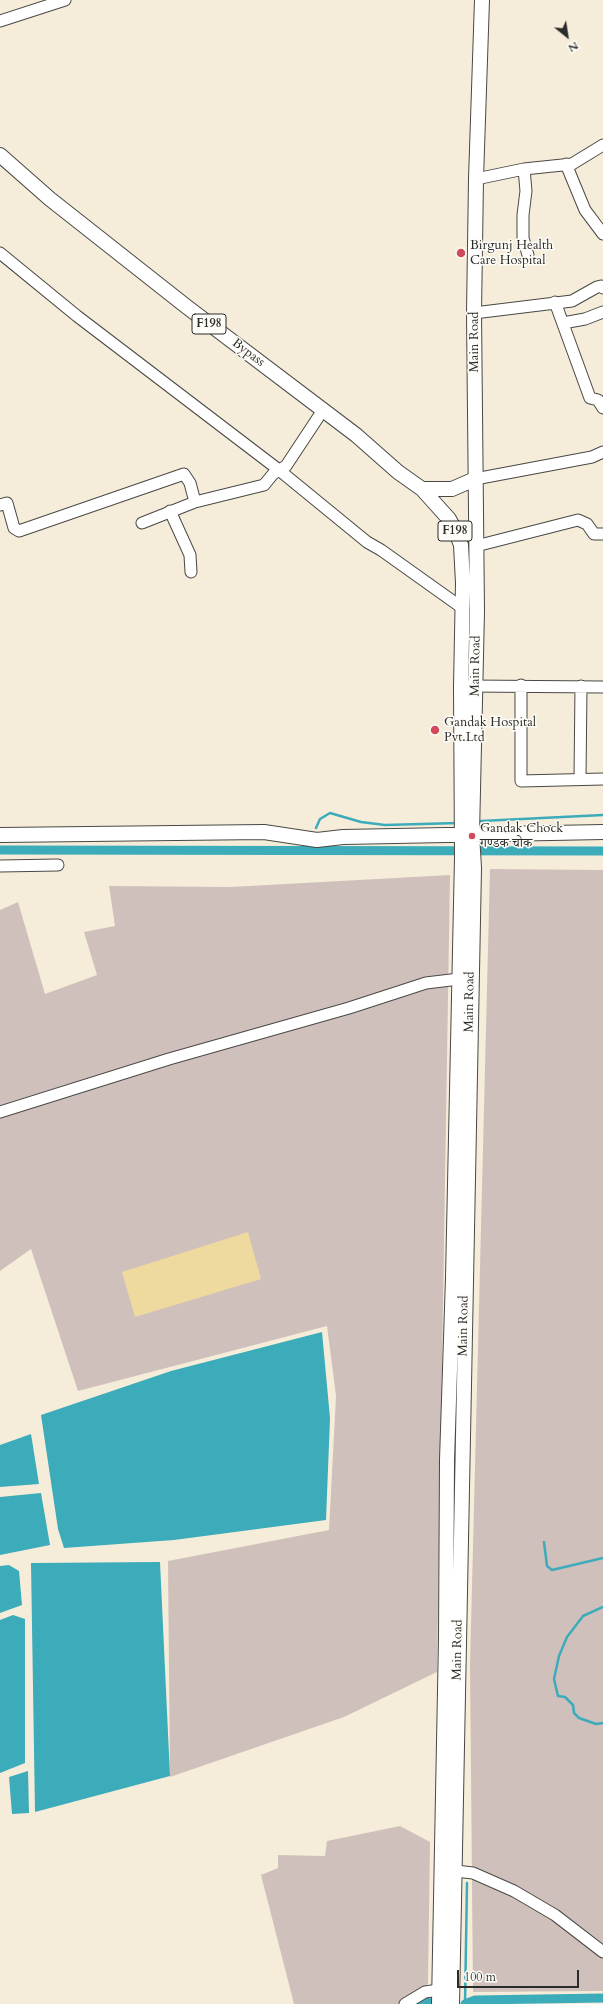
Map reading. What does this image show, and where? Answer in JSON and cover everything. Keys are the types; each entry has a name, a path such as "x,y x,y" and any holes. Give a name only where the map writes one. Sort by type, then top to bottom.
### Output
{"main road":[{"name":"Main Road","path":"467,836 476,686 474,313 476,179 482,0"},
{"name":"Bypass","path":"0,155 50,199 187,307 356,434 398,472 422,489 449,519 456,532 460,545 463,583"},
{"path":"422,489 452,489 475,479"},
{"name":"Main Road","path":"439,2004 448,1870 462,1479 467,858 460,687 463,583"},
{"path":"0,835 264,832 317,840 343,838 603,832"},
{"name":"Main Road","path":"452,2004 448,1870 447,1480 459,979 467,858"},
{"path":"447,1480 462,1479"}],"street":[{"path":"0,21 65,0"},
{"path":"476,179 524,169 572,164 603,145"},
{"path":"566,164 585,210 603,234"},
{"path":"524,169 526,191 523,215 523,238 528,255"},
{"path":"0,253 77,316 280,470 367,542 381,550 462,607"},
{"path":"474,313 576,300 578,296 597,287 601,286 603,288"},
{"path":"555,302 590,398 598,400 603,408"},
{"path":"563,323 585,319 603,312"},
{"path":"142,523 195,502 264,485 272,474 286,466 323,410"},
{"path":"475,479 592,456 603,452"},
{"path":"0,505 7,503 14,528 19,531 184,474 190,483 195,502"},
{"path":"170,511 190,555 191,572"},
{"path":"476,546 578,520 587,524 594,534 603,534"},
{"path":"521,686 521,781 603,779"},
{"path":"580,686 580,779"},
{"path":"460,687 603,687"},
{"path":"0,866 58,865"},
{"path":"0,1112 169,1059 349,1008 426,983 459,979"},
{"path":"448,1870 473,1873 514,1891 555,1915 603,1952"},
{"path":"405,2004 425,1992 439,1990"}],"shaded area":[{"path":"490,869 603,870 603,1991 473,1992 470,1665"},
{"path":"450,875 437,1672 344,1717 170,1777 168,1561 329,1530 336,1396 327,1326 78,1391 31,1249 0,1271 0,910 18,902 45,994 97,975 84,932 115,926 109,886 231,887"},
{"path":"400,1826 430,1842 428,1984 407,1997 399,2004 294,2004 261,1875 278,1868 278,1855 325,1856 327,1841"}],"sand":[{"path":"248,1232 261,1279 135,1317 122,1272"}],"water":[{"path":"322,1332 330,1418 326,1520 174,1540 64,1548 58,1529 41,1415 171,1371"},
{"path":"31,1434 39,1484 0,1487 0,1445"},
{"path":"41,1493 50,1545 0,1555 0,1497"},
{"path":"160,1562 170,1776 35,1812 31,1563"},
{"path":"9,1565 19,1571 22,1605 0,1613 0,1566"},
{"path":"13,1615 25,1619 25,1763 0,1773 0,1620"},
{"path":"28,1771 29,1813 12,1814 9,1777"}],"waterway":[{"path":"316,828 320,819 330,813 361,822 385,825 458,823"},
{"path":"481,821 603,815"},
{"path":"0,850 603,851"},
{"path":"544,1542 547,1566 552,1570 603,1558"},
{"path":"603,1607 583,1616 567,1637 559,1656 554,1679 558,1696 565,1697 573,1705 574,1713 579,1718 596,1724 603,1723"},
{"path":"465,2004 467,1883"},
{"path":"465,2004 475,2000 603,1998"},
{"path":"417,2004 423,2002 434,2003"}],"place":[{"name":"Birgunj Health Care Hospital","path":"461,253"},
{"name":"Gandak Hospital Pvt.Ltd","path":"435,730"},
{"name":"Gandak Chock गण्डक चोक","path":"472,836"}]}
